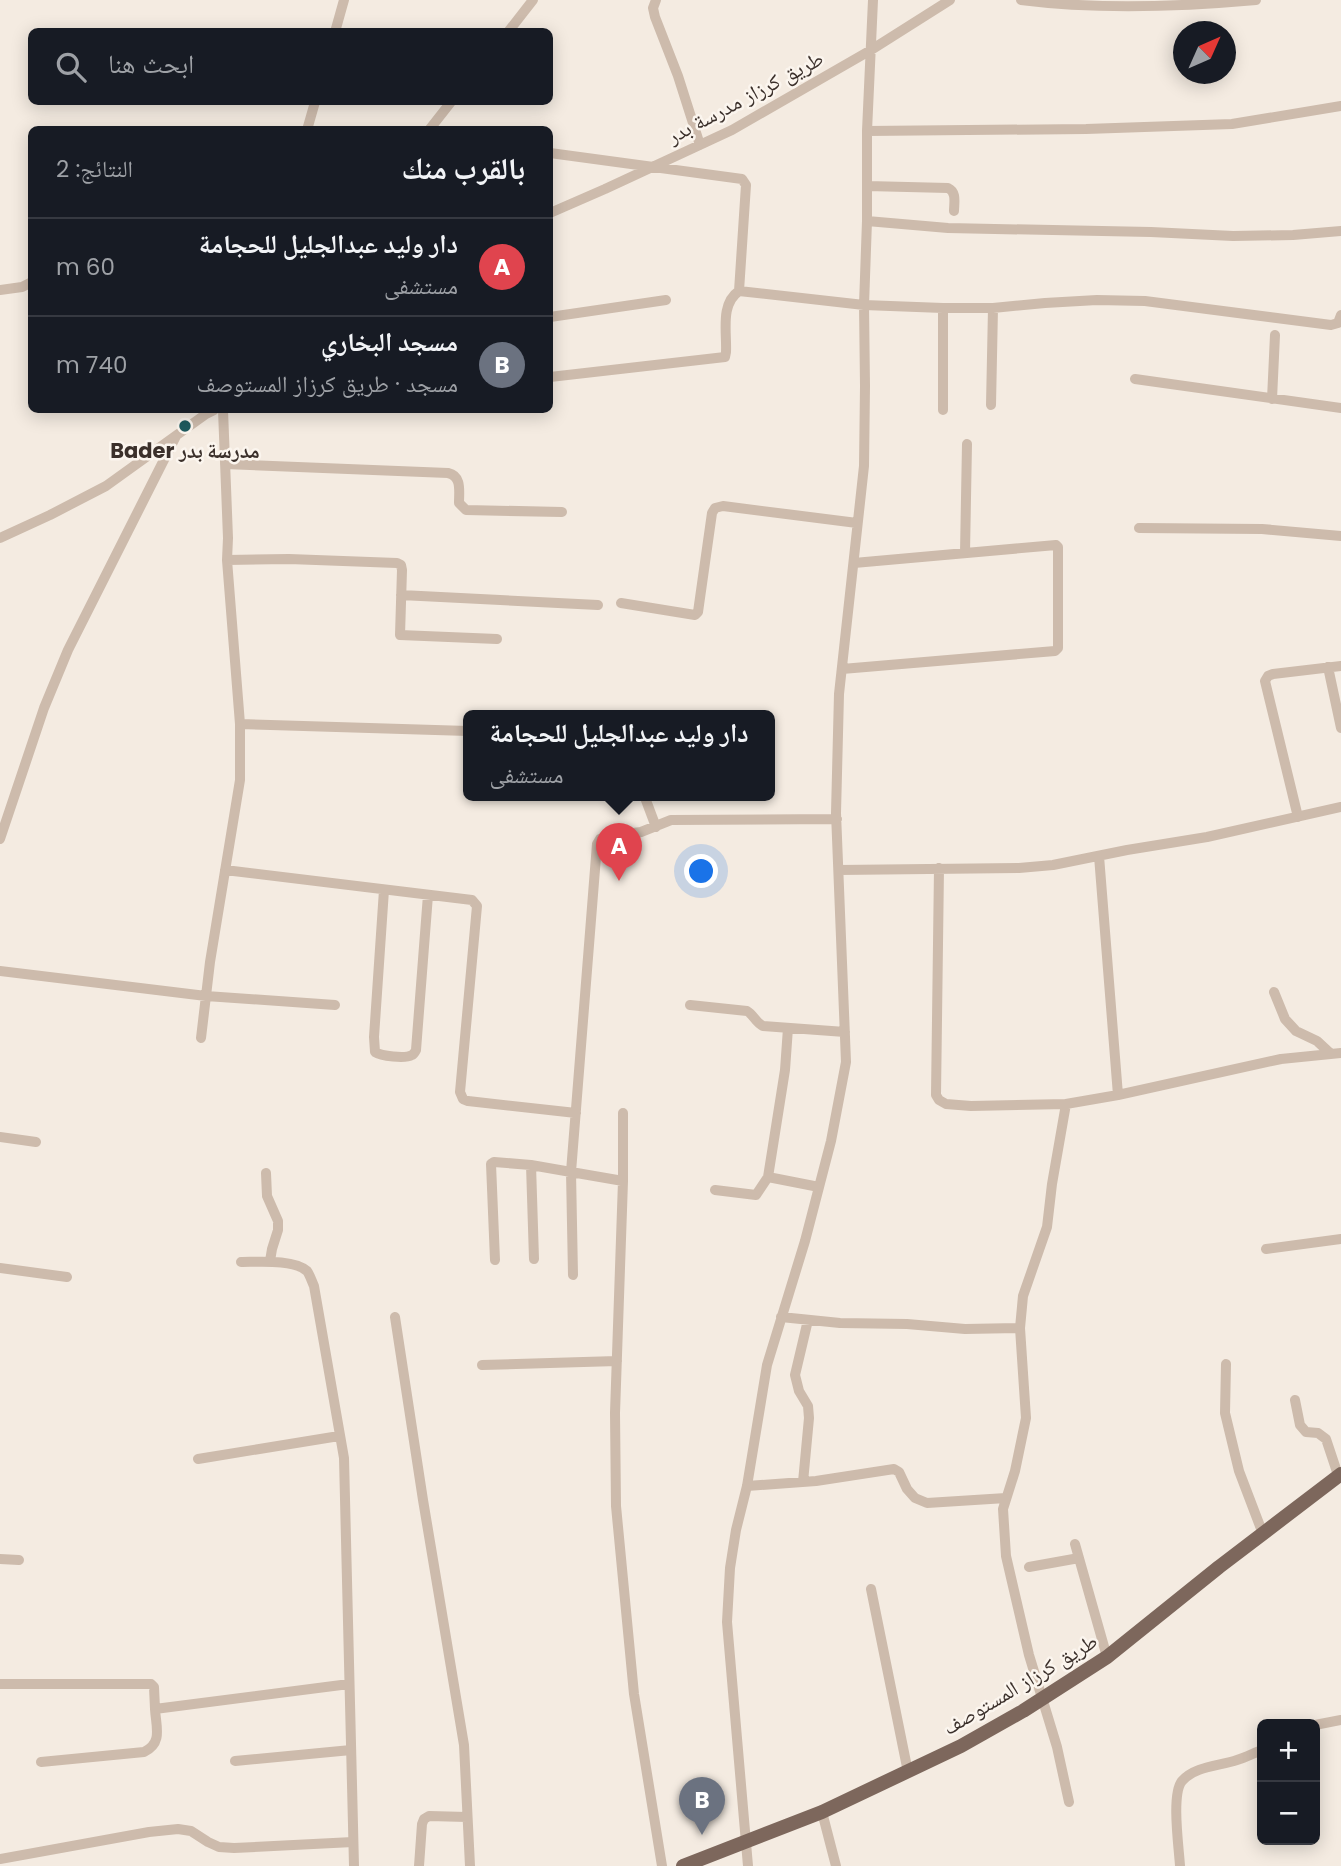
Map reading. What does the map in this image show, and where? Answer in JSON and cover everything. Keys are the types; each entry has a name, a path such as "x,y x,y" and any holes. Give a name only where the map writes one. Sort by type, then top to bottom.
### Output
{"main road":[{"name":"طريق كرزاز المستوصف","path":"682,1866 822,1812 961,1746 1042,1700 1107,1657 1340,1475"}],"street":[{"path":"336,28 344,0"},
{"path":"511,28 533,0"},
{"path":"656,0 653,8 655,18 678,76 699,145"},
{"path":"748,1866 727,1622 730,1568 767,1366 805,1241 831,1141 846,1062 837,819 839,694 863,466 867,131 873,0"},
{"name":"طريق كرزاز مدرسة بدر","path":"553,212 732,130 871,50 950,0"},
{"path":"1021,0 1060,5 1154,6 1256,0"},
{"path":"308,126 314,105"},
{"path":"432,126 449,105"},
{"path":"867,131 1086,130 1232,124 1341,106"},
{"path":"553,153 742,179 746,185 739,291"},
{"path":"867,186 948,188 954,195 954,211"},
{"path":"867,221 948,228 1233,236 1341,232"},
{"path":"0,290 28,284"},
{"path":"553,376 725,357 727,307 731,297 739,291 864,305 943,308 993,308 1097,300 1145,301 1331,325 1338,323 1341,315"},
{"path":"553,317 666,300"},
{"path":"943,308 943,410"},
{"path":"991,405 993,308"},
{"path":"1272,399 1275,335"},
{"path":"1135,379 1341,408"},
{"path":"0,538 106,486 206,413"},
{"path":"201,1038 240,780 240,724 227,560 223,413"},
{"path":"0,839 44,708 68,650 176,436"},
{"path":"965,552 967,444"},
{"path":"225,464 448,473 454,474 458,479 459,503 466,510 562,512"},
{"path":"621,603 695,615 698,612 712,513 715,508 723,506 857,523"},
{"path":"1139,528 1262,529 1341,536"},
{"path":"842,669 1056,650 1056,545 854,563"},
{"path":"227,560 397,563 402,569 400,635 497,639"},
{"path":"401,595 598,605"},
{"path":"1298,817 1265,681 1273,674 1341,666"},
{"path":"1328,667 1341,729"},
{"path":"240,724 463,731"},
{"path":"0,796 13,797"},
{"path":"646,801 656,827"},
{"path":"839,870 1019,868 1053,865 1207,837 1341,807"},
{"path":"573,1275 571,1172 597,844 600,839 608,836 641,832 671,820 837,819"},
{"path":"1099,856 1118,1095"},
{"path":"939,868 936,1094 939,1100 946,1104 1066,1104 1281,1059 1336,1053"},
{"path":"225,870 472,900 477,906 460,1093 463,1099 468,1101 576,1113"},
{"path":"384,890 374,1037 375,1052 382,1056 409,1056 416,1050 428,895"},
{"path":"0,971 206,996 335,1005"},
{"path":"1274,992 1285,1018 1296,1031 1336,1053"},
{"path":"691,1005 743,1010 752,1014 756,1023 763,1027 845,1032"},
{"path":"715,1190 756,1195 768,1177 785,1070 788,1028"},
{"path":"1066,1104 1047,1227 1026,1284 1020,1328 1026,1418 1015,1471 1003,1509 1006,1556 1029,1655 1057,1747 1069,1802"},
{"path":"623,1113 616,1506 635,1694 662,1866"},
{"path":"0,1136 37,1142"},
{"path":"495,1260 491,1164 494,1162 531,1165 623,1181"},
{"path":"531,1165 534,1259"},
{"path":"266,1172 267,1196 278,1221 270,1261"},
{"path":"768,1177 819,1187"},
{"path":"1266,1249 1341,1239"},
{"path":"241,1262 270,1261 299,1266 307,1271 314,1286 344,1458 354,1866"},
{"path":"0,1268 67,1277"},
{"path":"395,1317 464,1745 470,1866"},
{"path":"781,1317 840,1323 907,1324 965,1329 1020,1328"},
{"path":"803,1482 809,1418 808,1406 799,1391 795,1375 808,1320"},
{"path":"482,1365 617,1362"},
{"path":"1226,1364 1225,1413 1239,1471 1263,1534"},
{"path":"1295,1400 1300,1426 1306,1433 1318,1433 1326,1439 1340,1475"},
{"path":"198,1459 339,1436"},
{"path":"747,1486 803,1482 894,1469 899,1472 915,1498 927,1503 1006,1499"},
{"path":"1075,1544 1107,1657"},
{"path":"1029,1567 1079,1558"},
{"path":"0,1559 19,1560"},
{"path":"871,1589 908,1772"},
{"path":"0,1684 151,1684 154,1687 157,1738 152,1748 144,1752 41,1762"},
{"path":"155,1709 349,1684"},
{"path":"1320,1725 1341,1720"},
{"path":"235,1761 351,1750"},
{"path":"1180,1866 1177,1822 1177,1791 1180,1783 1201,1769 1257,1752"},
{"path":"822,1812 836,1866"},
{"path":"419,1866 424,1819 429,1816 467,1817"},
{"path":"0,1859 178,1829 191,1831 219,1846 234,1848 353,1842"}],"place":[{"name":"Bader مدرسة بدر","path":"185,426"},
{"name":"دار وليد عبدالجليل للحجامة","path":"619,881"},
{"name":"مسجد البخاري","path":"702,1835"}]}
